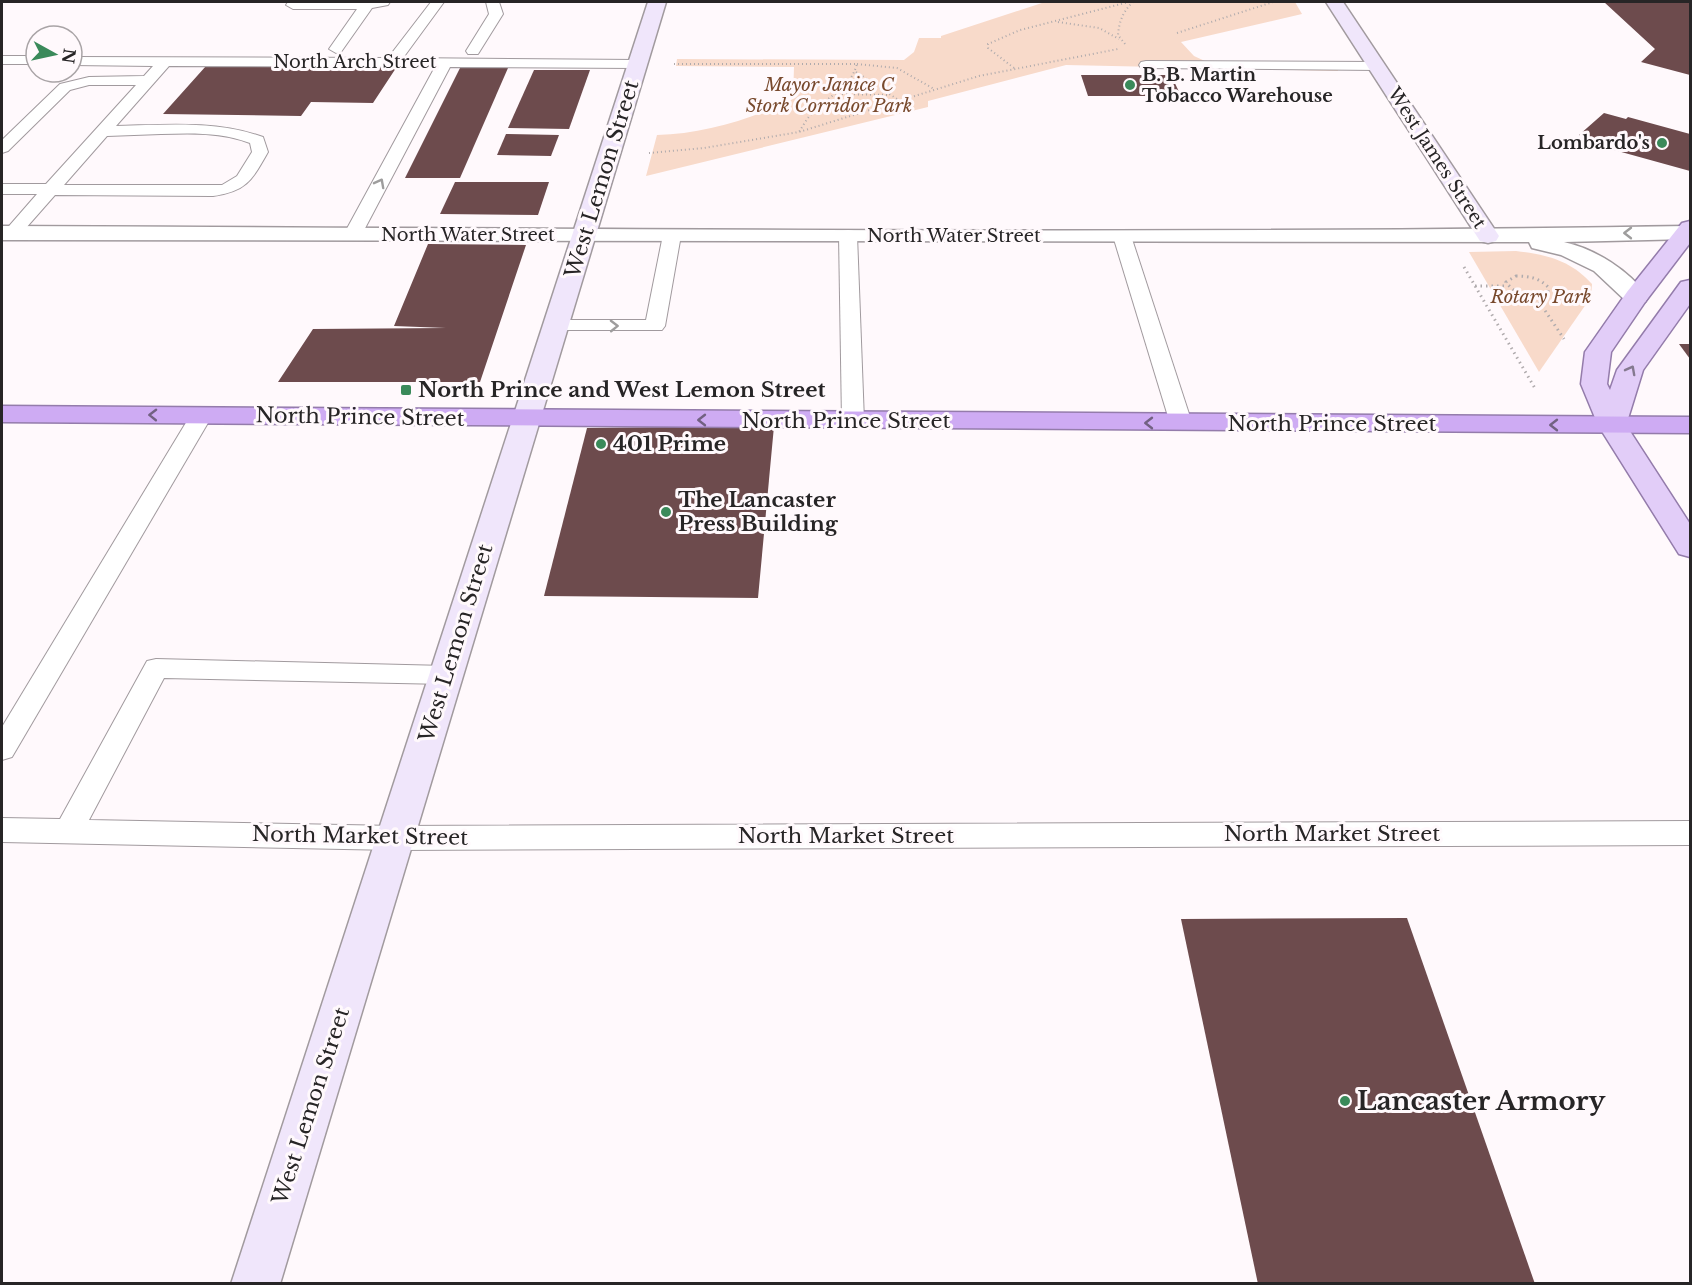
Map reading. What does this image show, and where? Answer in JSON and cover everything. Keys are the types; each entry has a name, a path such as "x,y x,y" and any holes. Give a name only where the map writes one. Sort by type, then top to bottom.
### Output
{"highway":[{"name":"North Prince Street","path":"2,414 1690,425"}],"main road":[{"path":"1688,230 1636,297 1598,352 1594,384 1612,425 1690,548"},
{"path":"1612,425 1630,370 1690,287"}],"street":[{"name":"West Lemon Street","path":"255,1284 657,2"},
{"name":"West James Street","path":"1335,2 1488,236 1569,250 1602,266 1636,297"},
{"name":"North Water Street","path":"7,233 1488,236 1688,230"}],"lane":[{"path":"293,5 367,5 383,2"},
{"path":"393,62 437,2"},
{"path":"473,51 496,14 494,2"},
{"path":"336,49 367,5"},
{"path":"2,60 24,60"},
{"name":"North Arch Street","path":"84,61 638,64"},
{"path":"7,233 50,190 165,61"},
{"path":"353,234 445,63"},
{"path":"1146,65 1377,66"},
{"path":"2,148 66,87 89,81 148,80"},
{"path":"2,189 213,191 230,189 241,184 261,153 257,140 246,135 214,130 103,131"},
{"path":"556,327 655,326 672,235"},
{"path":"848,235 853,421"},
{"path":"1122,236 1181,423"},
{"path":"2,750 201,416"},
{"path":"69,830 156,668 446,675"},
{"name":"North Market Street","path":"2,830 395,838 1690,833"}],"path":[{"path":"1015,68 988,48 988,44 1020,30 1131,2"},
{"path":"1120,40 1118,35 1120,20 1131,2"},
{"path":"1170,36 1227,15 1273,2"},
{"path":"609,154 704,148 799,132 934,89 1015,68 1128,46 1099,28 1055,21"},
{"path":"670,64 857,64 897,68 934,89"},
{"path":"799,132 814,112 852,80 857,64"},
{"path":"856,72 900,101"},
{"path":"838,94 890,95"},
{"path":"1458,258 1539,394"},
{"path":"1475,286 1507,286 1515,292 1536,297 1547,294 1549,288 1537,279 1523,276 1511,277 1506,282 1507,286"},
{"path":"1536,297 1567,342"}],"green space":[{"name":"Mayor Janice C Stork Corridor Park","path":"1045,2 1295,2 1302,14 1181,42 1194,56 1207,62 1336,63 1338,71 1066,65 928,101 928,107 646,176 657,135 692,132 727,124 793,99 794,67 676,66 677,59 904,60 914,52 919,38 941,38 941,36"},
{"name":"Rotary Park","path":"1516,251 1558,260 1575,269 1592,284 1591,297 1539,372 1469,252"}],"building":[{"path":"1604,2 1690,2 1690,75 1641,62 1655,49"},
{"path":"206,66 396,68 373,103 311,102 301,116 163,114"},
{"path":"460,68 508,68 460,178 405,178"},
{"path":"534,70 590,70 569,129 508,128"},
{"name":"B. B. Martin Tobacco Warehouse","path":"1081,75 1171,75 1181,96 1088,96"},
{"path":"1604,113 1626,119 1628,117 1690,134 1690,171 1596,145 1600,141 1579,135"},
{"path":"506,134 559,135 551,156 497,155"},
{"path":"455,182 549,182 538,215 440,214"},
{"path":"428,244 526,245 480,382 278,382 313,329 446,328 394,326"},
{"path":"1679,344 1690,344 1690,359"},
{"name":"The Lancaster Press Building","path":"774,426 758,598 544,596 587,428"},
{"name":"Lancaster Armory","path":"1407,918 1535,1284 1258,1284 1181,919"}],"place":[{"name":"B. B. Martin Tobacco Warehouse","path":"1130,85"},
{"name":"Lombardo's","path":"1662,143"},
{"name":"North Prince and West Lemon Street","path":"406,390"},
{"name":"401 Prime","path":"601,444"},
{"name":"The Lancaster Press Building","path":"666,512"},
{"name":"Lancaster Armory","path":"1345,1101"}]}
